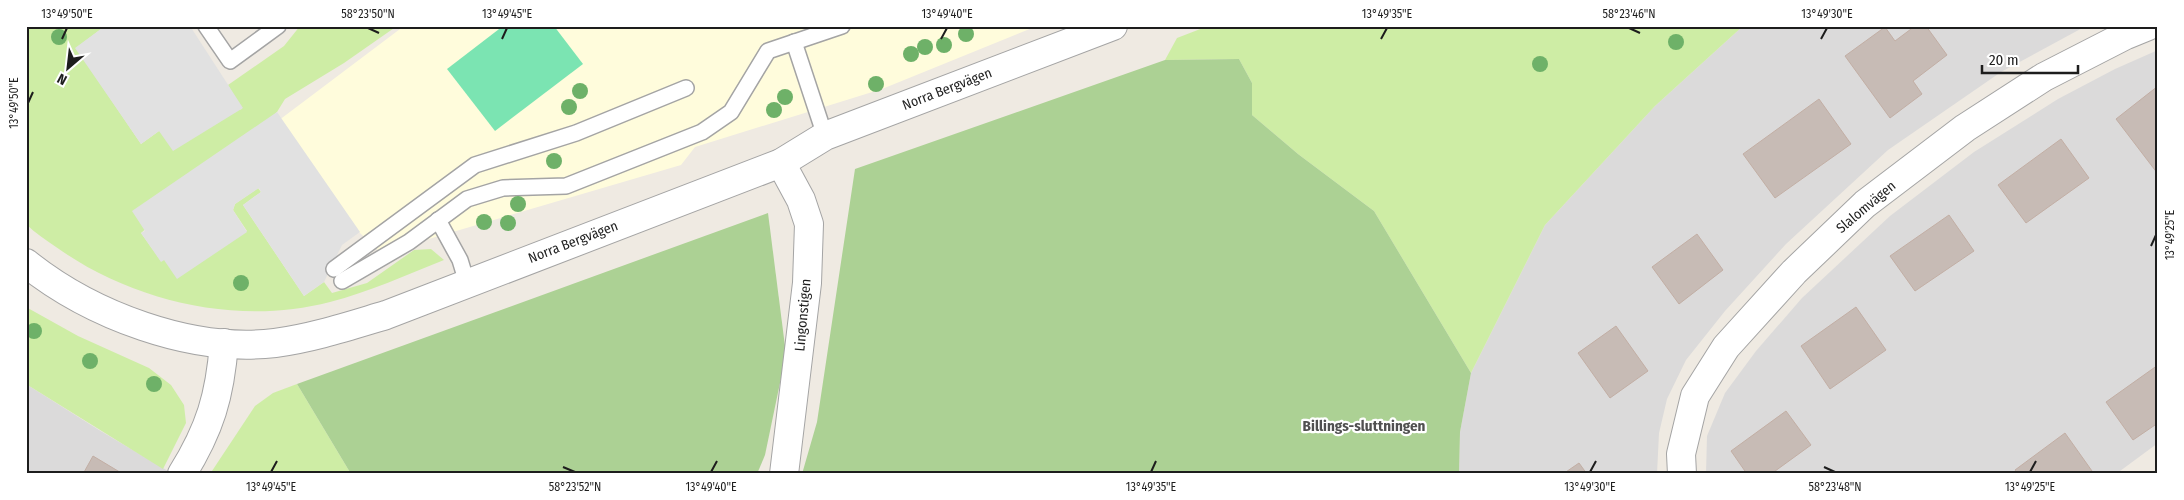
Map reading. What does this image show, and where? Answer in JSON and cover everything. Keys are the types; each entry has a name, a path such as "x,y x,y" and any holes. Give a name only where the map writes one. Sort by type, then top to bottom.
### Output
{"street":[{"name":"Norra Bergvägen","path":"26,263 46,279 98,308 137,325 178,336 224,343 274,343 328,332 386,315 781,162 825,136 1113,26"},
{"name":"Slalomvägen","path":"1682,474 1681,454 1695,396 1726,347 1794,272 1865,204 1965,128 2044,77 2126,35 2148,26"},
{"name":"Lingonstigen","path":"781,162 801,200 809,224 804,311 784,474"},
{"path":"182,474 200,446 210,424 222,372 224,343"}],"lane":[{"path":"206,26 230,61 278,26"},
{"path":"686,88 576,133 476,165 338,275 409,242 467,199 503,188 566,186 702,132 732,112 768,51 842,26"},
{"path":"794,42 825,136"},
{"path":"438,220 460,260 467,283"}],"shaded area":[{"path":"105,26 190,26 243,108 173,151 159,131 141,144 75,48"},
{"path":"404,26 1037,26 882,89 695,147 681,165 381,253 258,136"},
{"path":"1743,26 2086,26 2001,72 1888,150 1786,244 1725,311 1686,360 1667,399 1659,433 1657,474 1459,474 1460,432 1471,373 1545,225 1655,106"},
{"path":"2158,50 2158,443 2116,474 1706,474 1707,436 1725,393 1756,351 1802,298 1890,216 1974,152 2058,99 2115,69"},
{"path":"277,112 360,232 342,245 324,282 304,296 243,205 261,192 259,188 235,204 233,210 247,232 177,279 164,260 161,262 141,233 145,231 132,211"},
{"path":"26,384 99,430 173,474 26,474"}],"green space":[{"path":"26,26 105,26 76,48 141,144 159,131 242,109 228,85 284,46 300,26 397,26 344,63 285,99 277,112 141,233 161,261 247,231 233,210 235,204 258,188 261,192 243,205 304,296 324,282 332,293 367,283 414,250 431,249 444,260 345,298 295,309 259,311 223,310 187,304 152,295 118,282 86,266 44,239 26,224"},
{"path":"503,26 554,26 583,64 495,131 447,69"},
{"path":"1208,26 1743,26 1655,106 1545,225 1471,373 1374,211 1298,154 1252,115 1252,83 1239,59 1165,60 1177,38"},
{"path":"1239,59 1252,83 1252,115 1298,154 1374,211 1471,373 1460,432 1459,474 802,474 817,422 855,169 1165,60"},
{"path":"768,213 786,354 765,455 757,474 351,474 297,384"},
{"path":"26,307 78,336 149,368 171,385 184,405 186,423 163,469 26,384"},
{"path":"297,384 351,474 210,474 255,406 273,393"}],"building":[{"path":"1915,26 1926,26 1947,55 1913,81 1922,94 1890,118 1845,56 1885,27 1895,41"},
{"path":"2158,86 2158,174 2116,119"},
{"path":"1819,99 1851,144 1775,198 1743,154"},
{"path":"2061,139 2089,178 2026,223 1998,185"},
{"path":"1949,215 1974,251 1915,291 1890,256"},
{"path":"1697,234 1723,270 1679,304 1652,267"},
{"path":"1856,307 1886,350 1830,389 1801,346"},
{"path":"1616,326 1648,371 1610,398 1578,353"},
{"path":"2158,365 2158,423 2133,440 2106,402"},
{"path":"1786,411 1811,445 1771,474 1747,474 1731,451"},
{"path":"2065,433 2092,471 2088,474 2018,474 2015,470"},
{"path":"93,456 123,474 83,474"},
{"path":"1579,463 1587,474 1563,474"}],"district":[{"name":"Billings-sluttningen","path":"1364,426"}]}
